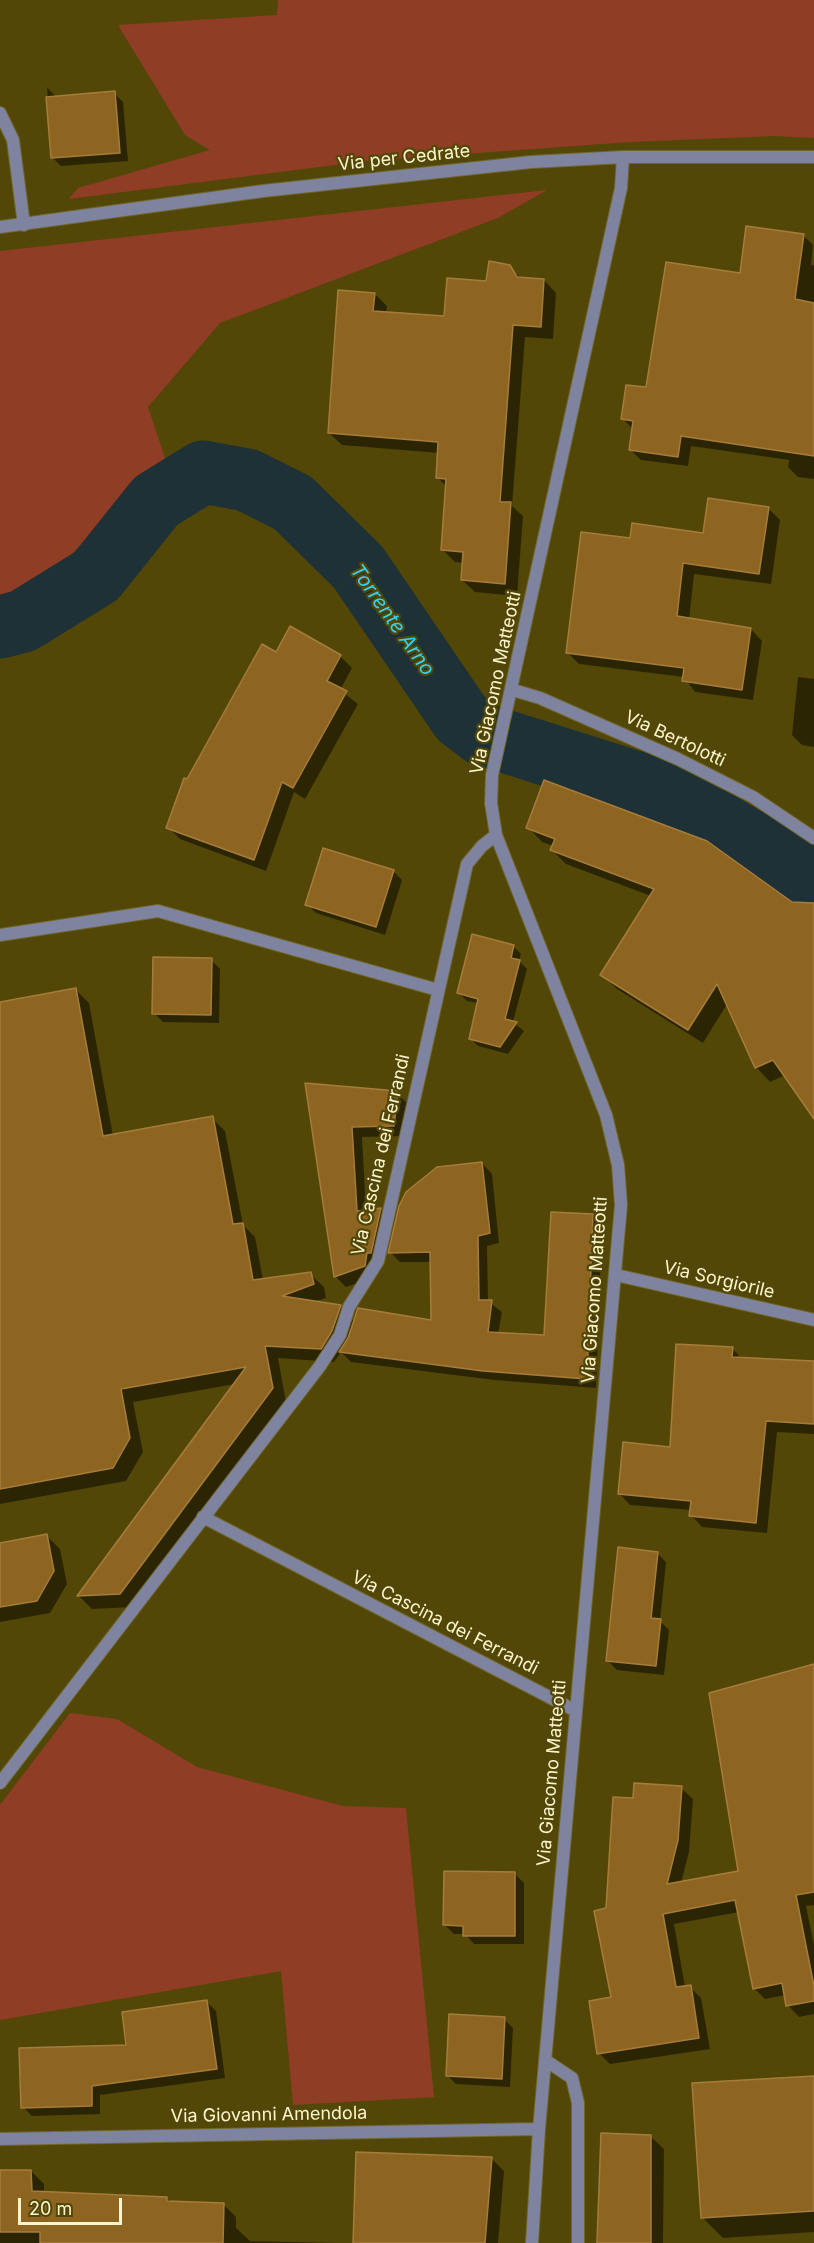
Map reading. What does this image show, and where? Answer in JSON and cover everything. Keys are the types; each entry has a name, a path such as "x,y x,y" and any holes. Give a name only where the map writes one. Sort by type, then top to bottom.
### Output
{"street":[{"path":"0,113 13,140 24,225"},
{"name":"Via per Cedrate","path":"0,228 263,191 531,162 623,157 814,157"},
{"name":"Via Giacomo Matteotti","path":"532,2243 539,2129 616,1275 620,1195 618,1165 606,1115 496,835 491,803 492,775 513,690 621,188 623,157"},
{"name":"Via Bertolotti","path":"513,690 559,707 678,759 753,797 814,838"},
{"name":"Via Cascina dei Ferrandi","path":"0,1783 320,1366 340,1335 349,1307 378,1261 467,864 482,846 496,835"},
{"path":"0,935 158,911 438,990"},
{"name":"Via Sorgiorile","path":"616,1275 814,1320"},
{"name":"Via Cascina dei Ferrandi","path":"202,1517 576,1711"},
{"path":"545,2060 564,2070 572,2078 578,2103 578,2243"},
{"name":"Via Giovanni Amendola","path":"0,2139 539,2129"}],"shaded area":[{"path":"278,0 814,0 814,138 775,136 630,142 366,161 69,199 78,188 210,150 185,135 118,25 277,15"},
{"path":"547,190 498,218 220,323 148,407 165,458 29,598 0,617 0,251"},
{"path":"70,1713 117,1719 197,1767 343,1806 406,1808 434,2097 293,2105 281,1971 0,2020 0,1805"}],"building":[{"path":"115,91 120,153 51,158 46,97"},
{"path":"746,226 804,234 795,299 814,303 814,456 681,436 678,457 629,450 633,421 621,419 626,385 646,387 666,262 740,273"},
{"path":"489,261 510,265 517,277 544,279 541,327 513,325 500,502 511,502 505,584 461,580 463,552 441,550 446,479 436,478 438,442 328,433 338,290 375,293 373,311 444,316 447,278 486,281"},
{"path":"708,498 769,507 759,574 683,563 677,616 751,628 742,690 682,681 684,668 566,653 581,532 630,538 632,523 703,533"},
{"path":"290,626 341,655 327,681 347,691 293,788 282,782 254,860 166,828 184,778 187,779 262,644 276,652"},
{"path":"544,780 707,841 792,902 814,903 814,1119 773,1060 755,1068 717,984 688,1030 600,975 654,889 550,850 555,839 526,828"},
{"path":"323,848 394,870 376,927 305,905"},
{"path":"472,934 514,945 511,958 520,960 505,1019 517,1022 500,1047 469,1039 478,999 457,993"},
{"path":"153,957 212,958 211,1015 152,1014"},
{"path":"76,988 103,1136 213,1116 233,1224 243,1223 253,1280 311,1272 314,1284 282,1296 341,1305 332,1331 321,1349 265,1346 273,1388 120,1594 77,1596 246,1367 121,1389 130,1438 113,1468 0,1489 0,1002"},
{"path":"305,1083 398,1091 394,1126 352,1127 357,1211 381,1208 371,1253 367,1253 365,1266 334,1277"},
{"path":"482,1162 490,1233 478,1236 479,1300 492,1300 488,1332 544,1335 551,1212 593,1214 587,1379 483,1371 339,1352 348,1338 358,1308 431,1320 430,1252 388,1253 399,1206 406,1192 437,1167"},
{"path":"676,1344 733,1347 732,1357 814,1361 814,1424 766,1421 756,1523 689,1516 691,1501 618,1494 623,1442 670,1447"},
{"path":"47,1534 54,1571 37,1601 0,1607 0,1543"},
{"path":"618,1547 658,1552 651,1618 661,1619 656,1666 606,1661"},
{"path":"814,1664 814,1892 796,1895 814,1986 814,2001 786,2006 782,1983 753,1989 735,1900 663,1914 676,1987 691,1985 699,2038 597,2054 589,2001 611,1997 594,1911 606,1908 613,1797 633,1798 634,1783 682,1786 678,1840 667,1884 738,1871 709,1693"},
{"path":"444,1871 515,1872 515,1936 463,1936 463,1926 443,1925"},
{"path":"207,2000 217,2069 92,2086 92,2106 21,2108 19,2048 126,2045 122,2012"},
{"path":"449,2014 505,2017 502,2079 446,2076"},
{"path":"814,2076 814,2211 701,2218 692,2083"},
{"path":"601,2133 651,2135 651,2243 597,2243"},
{"path":"356,2152 492,2157 485,2243 353,2243"},
{"path":"0,2170 31,2170 32,2191 167,2197 167,2201 224,2203 223,2243 40,2243 40,2232 0,2232"}],"waterway":[{"name":"Torrente Arno","path":"0,627 23,621 96,576 156,501 203,472 247,480 293,503 358,567 461,718 482,734 669,793 814,879"}]}
